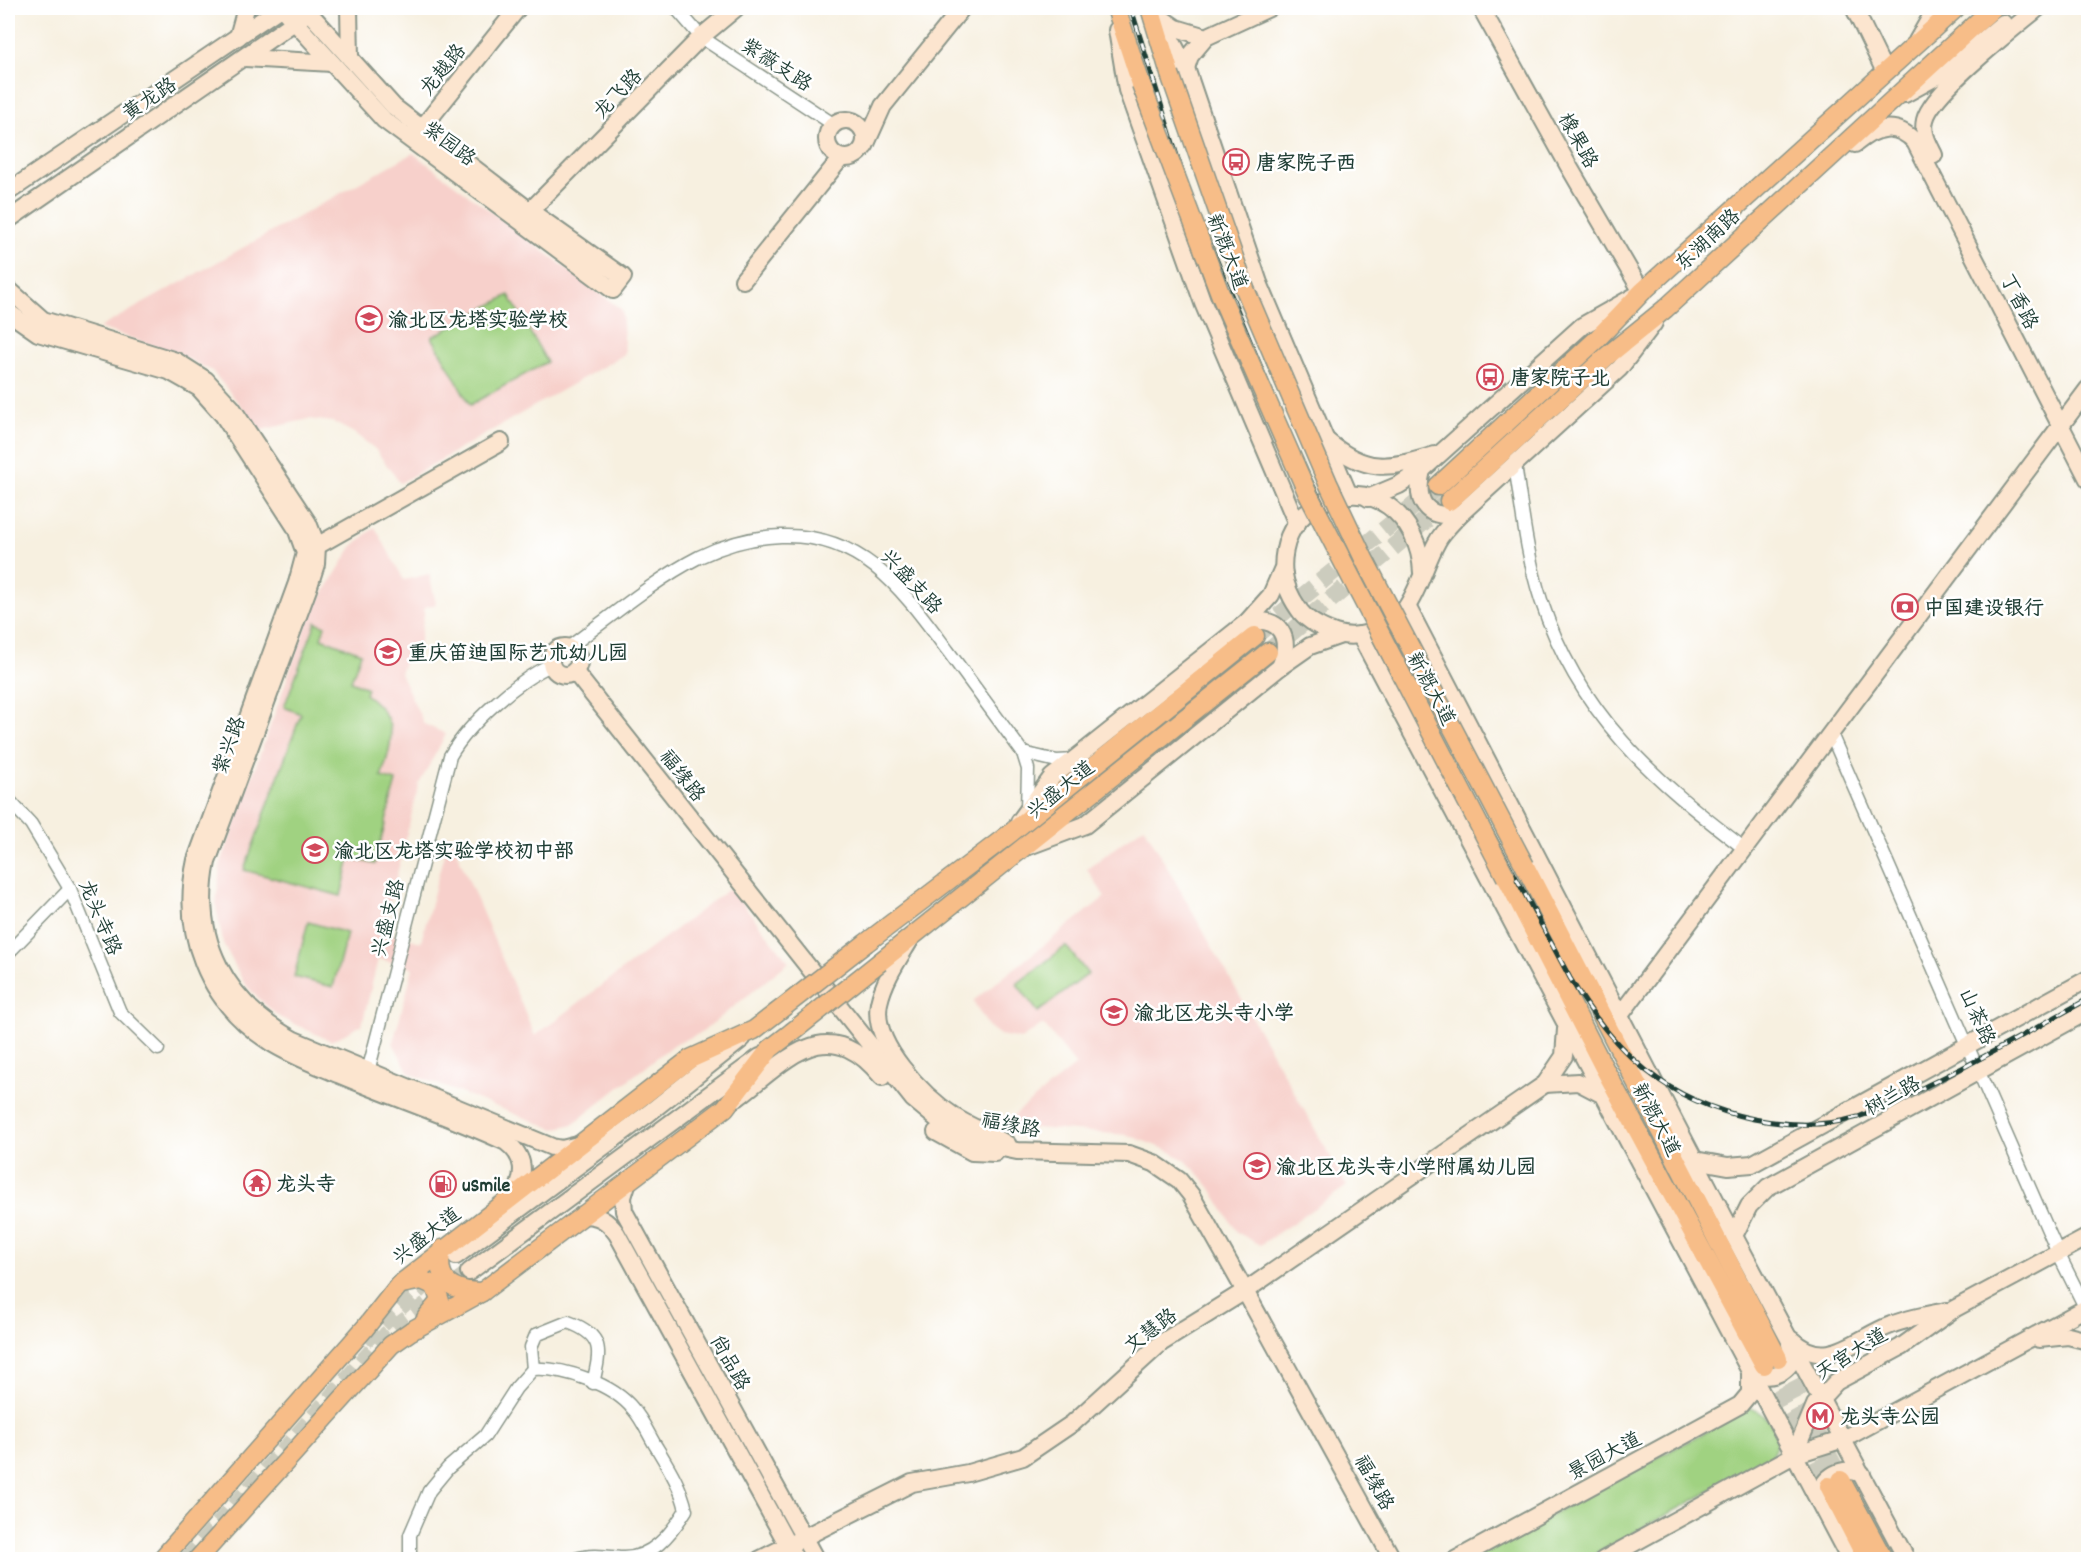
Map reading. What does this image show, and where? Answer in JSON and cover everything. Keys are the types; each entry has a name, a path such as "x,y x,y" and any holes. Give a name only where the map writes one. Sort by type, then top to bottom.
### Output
{"main road":[{"name":"新溉大道","path":"1115,8 1221,296 1307,492 1603,1066 1764,1365"},
{"name":"东湖南路","path":"1438,486 1596,340 1642,292 1956,8"},
{"name":"东湖南路","path":"1455,507 1607,356 1665,309 1993,8"},
{"name":"新溉大道","path":"1154,10 1178,71 1245,289 1328,483 1365,561 1526,866 1764,1365"},
{"name":"兴盛大道","path":"161,1560 365,1329 399,1285 449,1252 515,1196 690,1059 754,1030 1012,832 1251,629"},
{"name":"兴盛大道","path":"770,1049 1268,652"},
{"path":"411,1331 482,1292 724,1108 770,1049"},
{"path":"449,1252 441,1272 447,1281 456,1289 465,1292 482,1292"},
{"path":"197,1560 374,1362 436,1309 440,1301 435,1286 422,1280 399,1285"},
{"name":"新溉大道","path":"1829,1488 1868,1560"},
{"name":"新溉大道","path":"1829,1488 1884,1560"}],"street":[{"path":"238,37 246,8"},
{"name":"黄龙路","path":"8,192 281,8"},
{"name":"紫园路","path":"281,8 305,12 394,107 530,211 618,283 384,120 332,63 305,12"},
{"path":"349,8 350,58"},
{"name":"龙越路","path":"422,128 518,8"},
{"name":"紫薇支路","path":"676,8 701,37 833,124"},
{"name":"龙飞路","path":"530,211 701,37 736,8"},
{"path":"883,106 871,114 833,124 829,129 827,142 833,153 841,158 857,156 865,146 883,106 962,8"},
{"name":"新溉大道","path":"1115,8 1127,90 1203,303 1268,461 1297,524"},
{"path":"1178,71 1206,37 1269,8"},
{"name":"橡果路","path":"1481,8 1642,292"},
{"path":"1854,8 1885,72"},
{"path":"1915,45 1936,8"},
{"path":"1785,198 1816,179 1870,132 1893,128 1920,140 1929,109 1968,69 2020,8"},
{"path":"1945,72 2004,29 2038,8"},
{"path":"1154,10 1176,28 1206,37"},
{"name":"黄龙路","path":"8,220 245,58 305,12"},
{"path":"1889,104 1983,48 2004,29"},
{"path":"1968,69 1983,48"},
{"path":"245,58 332,63"},
{"name":"新溉大道","path":"1178,71 1259,283 1349,495"},
{"path":"851,120 865,133 865,146"},
{"name":"丁香路","path":"1920,140 2065,421 2088,479"},
{"path":"743,280 841,158"},
{"path":"8,289 43,320 176,361 206,380 232,408 308,523 311,549 501,442"},
{"path":"1368,498 1399,484 1422,470 1582,326 1642,292"},
{"path":"1422,470 1418,486 1422,502 1430,513 1446,516 1455,507 1515,465 1620,368 1665,309"},
{"name":"紫兴路","path":"8,312 38,333 169,371 199,388 223,415 311,549 316,564 308,589 207,862 204,879 204,915 208,937 223,976 247,1007 276,1030 366,1078 494,1137 514,1149 523,1171 515,1196"},
{"path":"1621,1014 2088,389"},
{"name":"丁香路","path":"2065,421 2088,454"},
{"path":"1268,461 1294,470 1312,463 1320,452 1323,437 1347,457 1374,466 1402,465 1439,454"},
{"path":"1515,465 1541,599 1565,657 1587,696 1642,766 1682,801 1745,849"},
{"path":"1251,629 1271,595 1282,570 1284,550 1291,531 1306,513 1326,500 1349,495 1368,498 1387,505 1403,518 1414,535 1421,554 1422,573"},
{"path":"1022,848 1086,825 1280,667 1310,646 1341,635 1360,635 1378,631 1395,621 1408,608 1417,591 1422,573 1455,507"},
{"name":"兴盛支路","path":"568,648 677,570 719,548 753,538 797,535 820,538 868,560 913,603 1023,753"},
{"path":"1282,570 1288,593 1300,613 1319,627 1341,635"},
{"name":"新溉大道","path":"1408,608 1621,1014 1734,1236 1907,1560"},
{"path":"1012,832 1052,777 1251,629 1261,619 1275,624 1284,636 1286,652 1280,667"},
{"name":"新溉大道","path":"1360,635 1601,1094 1764,1365 1794,1455 1829,1488 1850,1560"},
{"path":"568,648 562,648 554,653 552,664 555,670 563,675 574,671"},
{"name":"福缘路","path":"568,648 575,651 579,659 574,671 913,1099 948,1128 982,1144 1017,1151 1129,1154 1154,1162 1179,1180 1191,1195 1393,1560"},
{"path":"1394,700 1392,684 1399,670 1413,662 1427,663 1442,672"},
{"name":"兴盛支路","path":"366,1078 450,756 465,734 486,712 552,664"},
{"name":"山茶路","path":"1831,734 1969,1045 2058,1253 2088,1310"},
{"path":"1023,753 1047,760 1074,760"},
{"path":"1023,753 1028,768 1027,812"},
{"name":"龙头寺路","path":"8,799 31,824 70,889 120,1012 158,1049"},
{"path":"8,953 70,889"},
{"path":"911,937 887,980 879,1003 879,1026 887,1046 922,1090 955,1117 989,1133 1017,1151"},
{"path":"1695,1160 1728,1166 1752,1164 2088,979"},
{"name":"树兰路","path":"1734,1236 1749,1206 1768,1187 2088,1011"},
{"path":"1545,1084 1564,1056 1566,1028"},
{"path":"449,1252 649,1113 754,1030"},
{"path":"724,1108 800,1050 826,1042 851,1048 870,1063 907,1108 941,1136 972,1152 988,1154 1017,1151"},
{"path":"469,1272 770,1049"},
{"name":"紫兴路","path":"366,1078 552,1147 562,1149 583,1143"},
{"path":"1545,1084 1578,1082 1601,1094"},
{"name":"文慧路","path":"759,1560 912,1483 968,1473 1023,1457 1073,1423 1161,1343 1245,1291 1545,1084"},
{"name":"尚品路","path":"628,1181 623,1197 624,1211 795,1540 796,1560"},
{"name":"尚品路","path":"582,1215 595,1215 608,1221 617,1234 795,1540 816,1560"},
{"name":"天宫大道","path":"1794,1455 1821,1396 1836,1382 1901,1347 1954,1309 2088,1237"},
{"path":"1787,1335 1809,1352 1829,1354 1891,1325 1954,1309"},
{"path":"1603,1560 1794,1455 1844,1439 2088,1310"},
{"path":"533,1369 531,1347 536,1335 568,1322 583,1327 597,1341 601,1353 593,1383"},
{"path":"1764,1365 1763,1377 1774,1376 1787,1370 1793,1360 1787,1335"},
{"path":"2024,1342 2060,1336 2088,1341"},
{"name":"景园大道","path":"1455,1560 1740,1406 1750,1394 1764,1365"},
{"path":"410,1560 410,1534 429,1491 448,1468 485,1436 516,1388 533,1369 552,1368 615,1393 633,1408 669,1467 683,1495 686,1510 672,1531 649,1556 624,1558 589,1555 573,1560"},
{"path":"1829,1488 1821,1487 1828,1477 1842,1470 1862,1473"}],"shaded area":[{"name":"渝北区龙塔实验学校","path":"413,153 622,310 625,354 400,483 375,449 354,433 333,422 309,419 261,430 212,371 177,353 99,328"},
{"name":"渝北区龙塔实验学校初中部","path":"375,527 404,580 429,574 436,604 425,607 419,647 406,657 400,673 424,724 446,734 419,784 383,932 421,942 449,834 535,1036 730,888 789,962 701,1033 674,1044 573,1124 554,1129 409,1073 393,1043 413,968 378,959 362,1025 331,1041 279,1017 259,999 244,983 223,943 216,906 220,866 310,615 352,547"},
{"name":"渝北区龙头寺小学","path":"1144,826 1347,1186 1260,1245 1237,1232 1210,1187 1185,1160 1167,1150 1128,1135 1009,1126 1016,1120 1014,1115 1076,1065 1043,1024 1021,1039 1000,1035 988,1026 973,1001 1105,897 1087,869"}],"green space":[{"path":"509,295 547,362 470,405 432,337"},
{"path":"316,622 325,626 321,638 361,653 351,681 367,688 365,694 376,703 389,722 390,742 381,777 396,781 375,864 350,858 341,896 244,870 301,714 284,707"},
{"path":"308,922 347,933 333,987 294,977"},
{"path":"1066,946 1088,974 1038,1012 1017,984"},
{"path":"1750,1408 1765,1417 1774,1429 1776,1445 1768,1460 1585,1559 1466,1560"}],"tunnel":[{"path":"1258,633 1438,486"},
{"path":"1268,652 1446,503"},
{"path":"365,1341 456,1256"},
{"path":"186,1560 386,1334 469,1272"},
{"path":"1778,1358 1841,1480"},
{"path":"1764,1365 1829,1486"}],"railway":[{"path":"1131,8 1187,188 1293,445 1405,671 1570,978 1605,1030 1625,1051 1669,1087 1723,1111 1780,1123 1832,1123 1858,1117 1893,1102 1989,1054 2088,999"},
{"path":"1266,358 1318,476"}],"place":[{"name":"唐家院子西","path":"1236,162"},
{"name":"渝北区龙塔实验学校","path":"369,319"},
{"name":"唐家院子北","path":"1490,377"},
{"name":"中国建设银行","path":"1905,607"},
{"name":"重庆笛迪国际艺术幼儿园","path":"388,652"},
{"name":"渝北区龙塔实验学校初中部","path":"315,850"},
{"name":"渝北区龙头寺小学","path":"1114,1012"},
{"name":"渝北区龙头寺小学附属幼儿园","path":"1257,1166"},
{"name":"龙头寺","path":"257,1183"},
{"name":"uSmile","path":"443,1184"},
{"name":"龙头寺公园","path":"1820,1416"}]}
